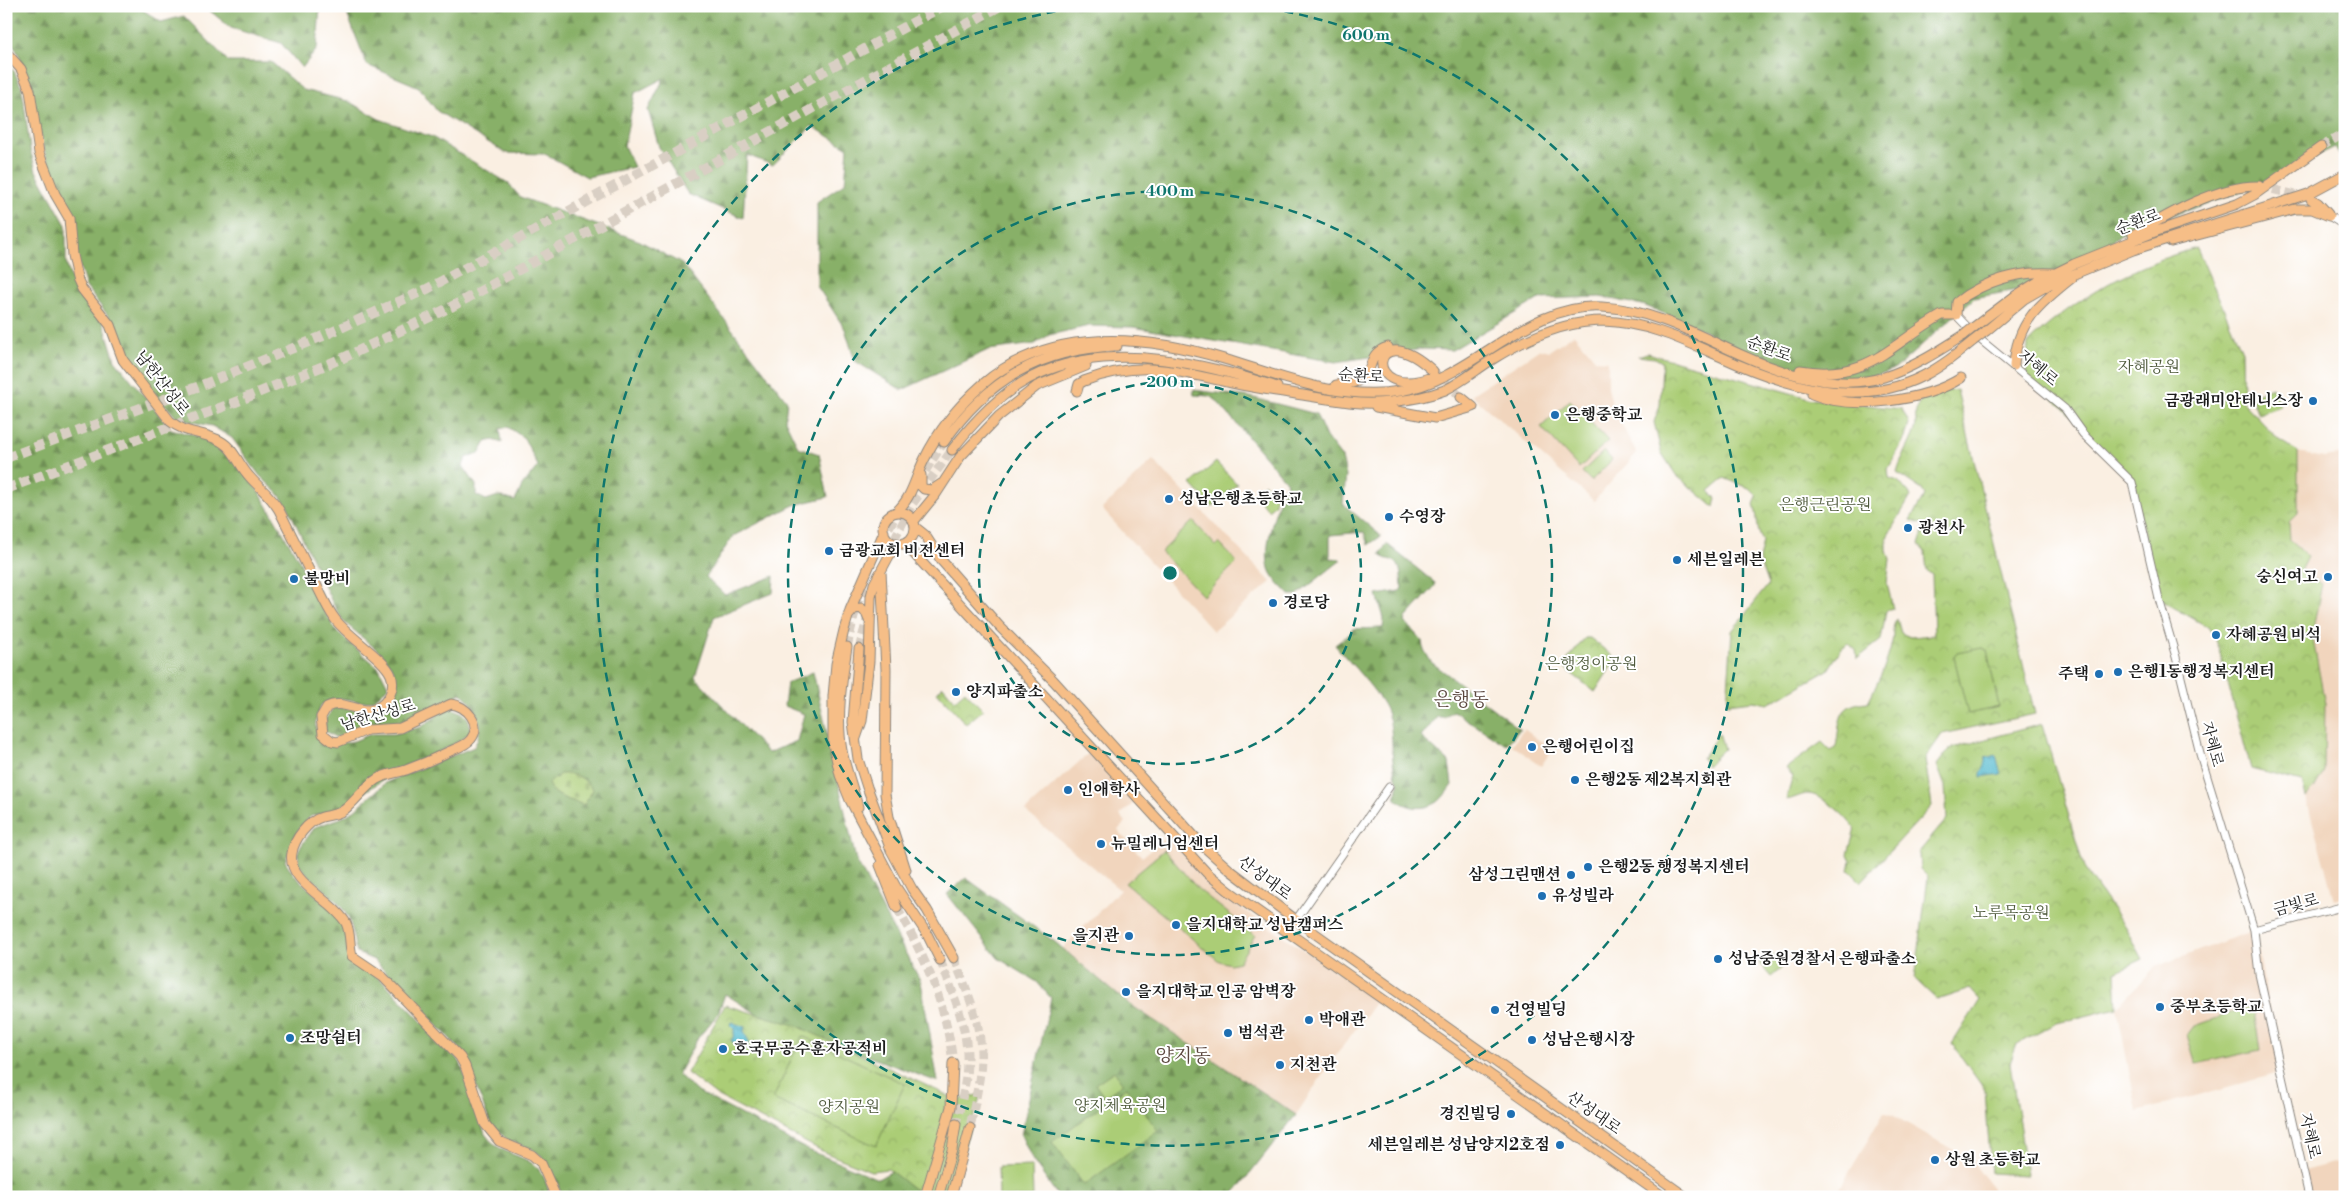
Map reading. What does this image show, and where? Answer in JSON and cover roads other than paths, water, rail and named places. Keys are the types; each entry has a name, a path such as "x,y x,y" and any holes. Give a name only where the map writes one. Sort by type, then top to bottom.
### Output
{"main road":[{"name":"남한산성로","path":"6,52 20,69 30,90 39,153 55,194 69,218 72,255 77,278 82,289 110,325 123,360 164,416 176,426 217,439 228,445 241,462 245,472 270,494 333,618 346,634 386,666 390,674 393,681 389,699 372,710 333,704 323,711 321,717 324,734 332,741 338,742 367,730 400,728 451,704 464,708 471,714 475,724 471,740 434,759 381,776 370,783 344,810 312,822 305,828 292,851 292,866 298,877 338,912 345,922 349,931 352,956 383,977 460,1057 465,1066 485,1124 491,1132 508,1146 532,1155 541,1163 556,1197"},
{"name":"순환로","path":"1180,349 1202,352 1316,386 1369,394 1402,391 1443,379 1466,362 1514,333 1560,313 1601,307 1638,313 1684,328 1765,365 1811,378 1847,382 1884,377 1904,369 1944,348 2015,296 2056,273 2113,248 2225,208 2254,195 2321,146"},
{"name":"순환로","path":"1298,394 1361,404 1389,402 1432,394 1446,389 1494,359 1538,336 1566,326 1601,321 1654,328 1750,371 1787,384 1831,392 1879,390 1921,377 1949,360 2036,291 2132,250 2291,200 2317,190 2345,174"},
{"path":"2113,248 2175,212 2215,195 2249,186 2259,186"},
{"path":"2311,199 2318,202 2330,216"},
{"path":"2132,250 2179,241 2295,209 2312,209 2330,216"},
{"path":"1765,365 1809,372 1854,369 1875,360 1942,315 1956,315 1957,302 1990,283 2033,272 2056,273"},
{"path":"2014,366 2016,344 2030,316 2051,295 2079,272"},
{"path":"940,960 850,800 840,775 832,737 831,722 836,664 848,616 884,532 886,518 896,512 910,494 923,462 947,424 965,401 984,383 1006,367 1026,357 1068,342 1141,341 1180,349"},
{"path":"944,442 958,422 991,388 1022,368 1042,360 1066,353 1111,346 1180,349"},
{"path":"1316,386 1347,385 1361,381 1369,371 1375,354 1383,348 1393,346 1409,349 1435,370 1414,356 1392,350 1384,354 1382,367 1386,375 1394,381 1406,383 1428,378 1466,362"},
{"path":"952,450 984,413 1002,397 1034,376 1061,366 1105,358 1137,357 1228,371 1298,394"},
{"path":"855,742 862,721 866,693 871,596 881,571 900,543 913,537 915,524 972,442 1015,403 1048,380 1105,358"},
{"path":"1077,391 1079,384 1084,380 1118,369 1140,368 1174,370 1247,387 1298,394"},
{"path":"1787,384 1816,396 1840,400 1884,401 1906,398 1951,384 1961,378"},
{"path":"1361,404 1435,418 1473,406 1462,396"},
{"path":"923,462 921,486 924,490 932,490 942,483"},
{"path":"896,512 906,513 915,524"},
{"name":"산성대로","path":"915,524 925,535 941,560 999,626 1060,687 1203,846 1230,870 1296,920 1686,1197"},
{"path":"884,532 888,539 900,543"},
{"name":"산성대로","path":"900,543 1207,873 1229,891 1664,1197"},
{"path":"881,571 886,669 885,794 889,816 912,889"},
{"path":"848,616 854,609 861,608 866,613 870,623"},
{"path":"847,647 843,673 840,731 842,749 863,821"},
{"path":"860,649 853,702 855,742 878,819 912,889 927,910 954,958"},
{"path":"876,848 882,871 897,908"},
{"path":"926,1197 949,1117 954,1063"},
{"path":"938,1197 952,1150 956,1124"},
{"path":"951,1197 970,1128"}],"street":[{"path":"2330,216 2345,226"},
{"name":"자혜로","path":"1956,315 1977,337 2065,409 2083,434 2132,482 2159,599 2176,657 2200,754 2254,930 2259,974 2310,1197"},
{"path":"1296,920 1388,787"},
{"name":"금빛로","path":"2254,930 2345,906"}],"water":[{"path":"1996,755 2001,774 1981,777 1985,766 1985,758"},
{"path":"731,1022 745,1027 744,1031 749,1042 747,1046 742,1047 731,1041 734,1029 730,1025"}],"tunnel":[{"path":"6,458 197,387 323,336 427,289 943,6"},
{"path":"6,489 233,403 343,358 451,307 1000,6"},
{"path":"2321,147 2345,133"},
{"path":"2260,186 2303,197"},
{"path":"1435,373 1461,397"},
{"path":"918,482 944,442"},
{"path":"888,551 913,503 952,450"},
{"path":"882,539 901,507"},
{"path":"847,647 854,616 865,584"},
{"path":"859,649 869,613"},
{"path":"897,908 926,964 940,1001 950,1041 953,1063"},
{"path":"954,958 973,1009 980,1040 980,1073 970,1128"},
{"path":"940,960 958,1009 967,1047 966,1076 956,1124"}],"place":[{"name":"금광래미안테니스장","path":"2313,401"},
{"name":"은행중학교","path":"1555,415"},
{"name":"성남은행초등학교","path":"1169,499"},
{"name":"수영장","path":"1389,517"},
{"name":"광천사","path":"1908,528"},
{"name":"금광교회 비전센터","path":"829,551"},
{"name":"세븐일레븐","path":"1677,560"},
{"name":"숭신여고","path":"2328,577"},
{"name":"불망비","path":"294,579"},
{"name":"경로당","path":"1273,603"},
{"name":"자혜공원 비석","path":"2216,635"},
{"name":"은행1동행정복지센터","path":"2118,672"},
{"name":"주택","path":"2099,674"},
{"name":"양지파출소","path":"956,692"},
{"name":"은행어린이집","path":"1532,747"},
{"name":"은행2동 제2복지회관","path":"1575,780"},
{"name":"인애학사","path":"1068,790"},
{"name":"뉴밀레니엄센터","path":"1101,844"},
{"name":"은행2동 행정복지센터","path":"1588,867"},
{"name":"삼성그린맨션","path":"1571,875"},
{"name":"유성빌라","path":"1542,896"},
{"name":"을지대학교 성남캠퍼스","path":"1176,925"},
{"name":"을지관","path":"1129,936"},
{"name":"성남중원경찰서 은행파출소","path":"1718,959"},
{"name":"을지대학교 인공 암벽장","path":"1126,992"},
{"name":"중부초등학교","path":"2160,1007"},
{"name":"건영빌딩","path":"1495,1010"},
{"name":"박애관","path":"1309,1020"},
{"name":"범석관","path":"1228,1033"},
{"name":"조망쉼터","path":"290,1038"},
{"name":"성남은행시장","path":"1532,1040"},
{"name":"호국무공수훈자공적비","path":"723,1049"},
{"name":"지천관","path":"1280,1065"},
{"name":"경진빌딩","path":"1511,1114"},
{"name":"세븐일레븐 성남양지2호점","path":"1560,1145"},
{"name":"상원 초등학교","path":"1935,1160"}],"district":[{"name":"은행동","path":"1461,700"},
{"name":"양지동","path":"1183,1056"}],"park label":[{"name":"자혜공원","path":"2149,367"},
{"name":"은행근린공원","path":"1825,505"},
{"name":"은행정이공원","path":"1591,664"},
{"name":"노루목공원","path":"2011,913"},
{"name":"양지체육공원","path":"1120,1106"},
{"name":"양지공원","path":"849,1107"}]}
